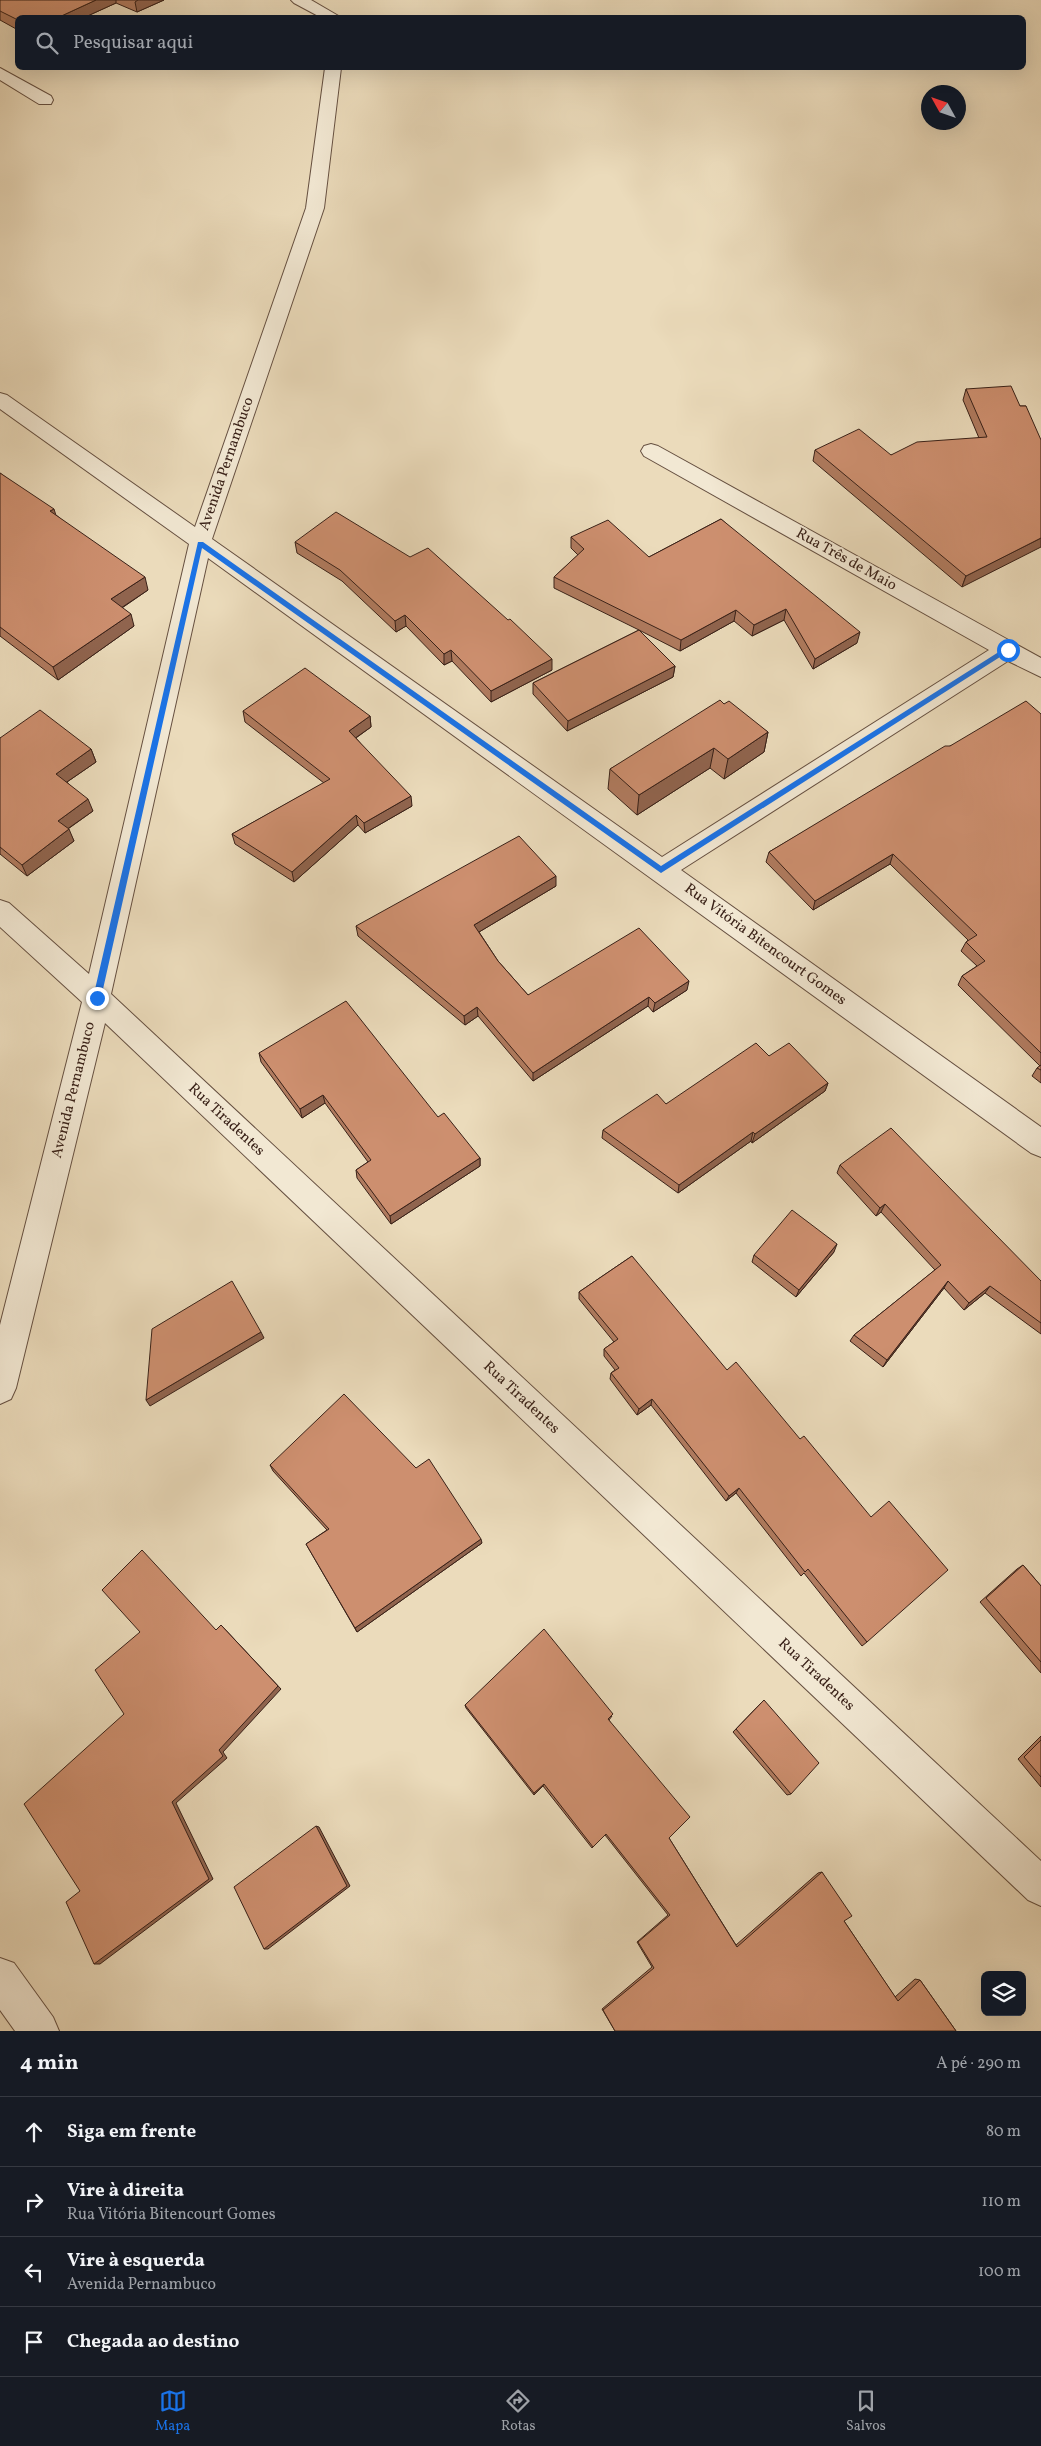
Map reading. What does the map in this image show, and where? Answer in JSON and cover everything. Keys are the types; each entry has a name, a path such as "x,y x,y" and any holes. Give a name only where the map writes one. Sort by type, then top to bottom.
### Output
{"street":[{"path":"299,0 331,15"},
{"path":"338,15 340,0"},
{"name":"Avenida Pernambuco","path":"0,1388 97,998 200,543 315,208 333,70"},
{"path":"0,73 45,100"},
{"name":"Rua Vitória Bitencourt Gomes","path":"0,399 661,870 1041,1144"},
{"name":"Rua Três de Maio","path":"651,451 1041,669"},
{"path":"661,870 1008,650"},
{"name":"Rua Tiradentes","path":"0,911 97,998 1041,1887"},
{"path":"0,1976 39,2031"}],"building":[{"path":"0,0 96,0 64,15 15,15 15,18 0,11"},
{"path":"1011,386 1020,406 1026,406 1041,440 1041,538 966,576 815,450 859,429 891,455 917,442 987,437 966,389"},
{"path":"0,473 54,509 50,511 145,577 111,599 131,614 53,667 0,627"},
{"path":"336,512 410,557 428,548 508,620 510,619 552,659 491,691 451,650 444,654 405,615 395,621 340,570 295,542"},
{"path":"721,519 860,632 815,659 786,609 754,625 736,610 681,640 554,577 584,549 571,537 608,520 649,557"},
{"path":"639,630 675,666 568,721 533,683"},
{"path":"305,668 370,716 349,731 411,796 364,823 356,815 292,872 232,834 330,779 243,711"},
{"path":"720,700 724,704 729,701 768,732 728,759 714,748 639,795 610,769"},
{"path":"1026,701 1041,714 1041,1053 962,976 985,961 966,942 977,935 893,854 815,901 769,852 945,746 950,746"},
{"path":"40,710 91,749 56,774 88,799 58,821 69,829 22,865 0,847 0,738"},
{"path":"519,836 556,876 474,925 498,961 528,995 639,928 689,981 655,1003 649,997 533,1073 477,1007 464,1016 356,926"},
{"path":"346,1001 438,1117 444,1113 480,1158 390,1216 356,1170 371,1160 323,1095 300,1109 259,1053"},
{"path":"756,1043 769,1056 789,1043 828,1083 755,1134 753,1132 679,1185 603,1130 657,1094 666,1104"},
{"path":"891,1128 1041,1281 1041,1323 990,1286 969,1303 948,1281 887,1360 854,1335 941,1265 885,1204 880,1208 840,1165"},
{"path":"792,1210 837,1244 799,1290 754,1255"},
{"path":"632,1256 727,1370 736,1362 800,1439 804,1436 871,1517 889,1501 948,1570 867,1642 808,1569 805,1572 739,1488 729,1496 652,1399 639,1409 611,1373 619,1368 604,1349 618,1339 579,1292"},
{"path":"232,1281 261,1332 146,1400 152,1329"},
{"path":"344,1394 416,1468 429,1459 481,1539 355,1628 306,1544 329,1529 270,1465"},
{"path":"142,1550 216,1630 221,1625 278,1686 219,1750 223,1756 172,1802 209,1879 94,1964 66,1902 80,1891 24,1804 124,1714 95,1670 140,1632 102,1590"},
{"path":"1023,1565 1041,1586 1041,1662 986,1598"},
{"path":"544,1629 613,1714 608,1719 690,1817 669,1838 737,1947 822,1872 852,1916 844,1921 898,2001 920,1980 956,2031 615,2031 603,2010 654,1968 638,1942 670,1915 606,1834 593,1847 544,1784 534,1793 465,1705"},
{"path":"764,1700 819,1763 791,1794 736,1729"},
{"path":"1041,1740 1041,1777 1024,1757"},
{"path":"316,1826 347,1886 264,1949 234,1887"}],"route":[{"path":"97,998 200,543 661,870 1008,650"}]}
